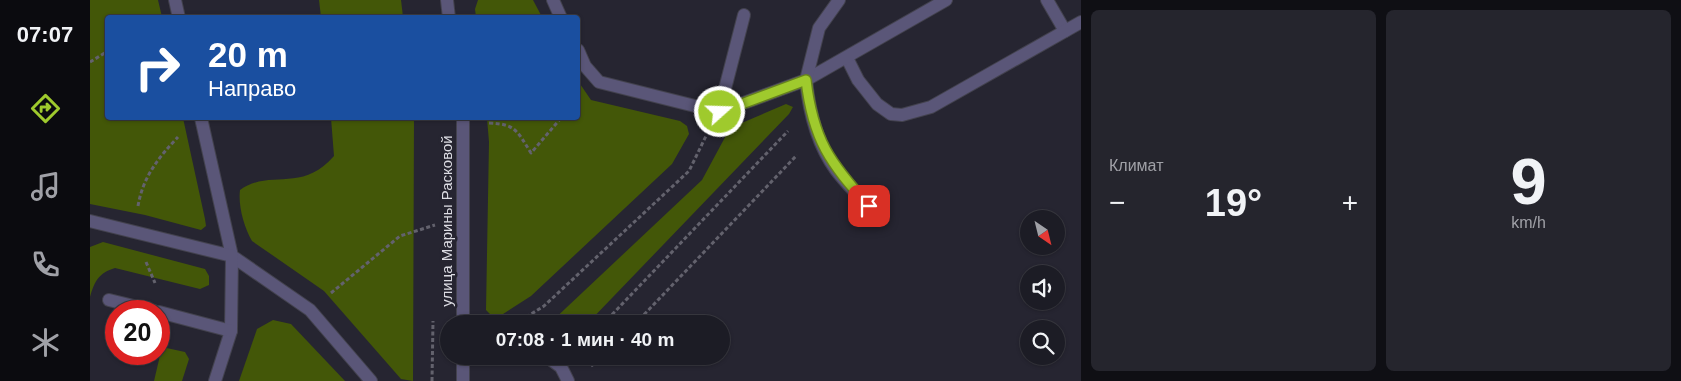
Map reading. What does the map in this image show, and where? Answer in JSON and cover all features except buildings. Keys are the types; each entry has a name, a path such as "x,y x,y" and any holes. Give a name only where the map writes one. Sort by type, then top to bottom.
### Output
{"street":[{"path":"174,0 177,15"},
{"path":"447,0 450,15"},
{"path":"553,0 560,15"},
{"path":"839,0 820,28 806,80 809,109 836,170 880,218"},
{"path":"580,55 585,66 599,82 720,112 806,80 946,0"},
{"path":"1047,0 1065,31"},
{"path":"720,112 744,16"},
{"path":"846,58 858,80 877,104 891,114 902,115 931,107 1081,22"},
{"path":"201,120 232,256 231,331 216,381"},
{"name":"улица Марины Расковой","path":"463,120 464,315"},
{"path":"90,221 232,256 310,310 371,381"},
{"path":"170,315 231,331"},
{"path":"463,365 463,381"},
{"path":"558,365 568,381"}],"path":[{"path":"90,62 105,53"},
{"path":"611,315 809,109"},
{"path":"530,315 544,306 688,171 720,112"},
{"path":"463,120 506,124 517,130 531,153 559,120"},
{"path":"644,315 818,133"},
{"path":"310,310 400,236 436,225"}],"green space":[{"path":"90,0 158,0 162,15 105,15 105,120 183,120 206,226 201,230 145,215 90,204"},
{"path":"319,0 401,0 403,15 321,15"},
{"path":"478,0 533,0 541,15 476,15 475,9"},
{"path":"580,84 591,100 680,121 687,126 689,134 672,164 531,296 502,315 491,315 486,310 489,142 487,120 580,120"},
{"path":"786,104 793,107 789,114 596,315 559,315 702,180 730,128"},
{"path":"331,120 414,120 413,381 401,379 324,291 252,241 246,229 240,203 240,190 263,181 298,178 310,174 322,167 334,156"},
{"path":"103,242 205,269 209,276 209,285 200,289 115,268 105,272 98,278 90,297 90,247"},
{"path":"273,320 291,324 345,381 239,381 257,329"},
{"path":"170,349 185,352 189,359 182,381 154,381 158,365 170,365"}],"route":[{"path":"720,112 806,80 809,109 827,155 836,170 869,206"}]}
